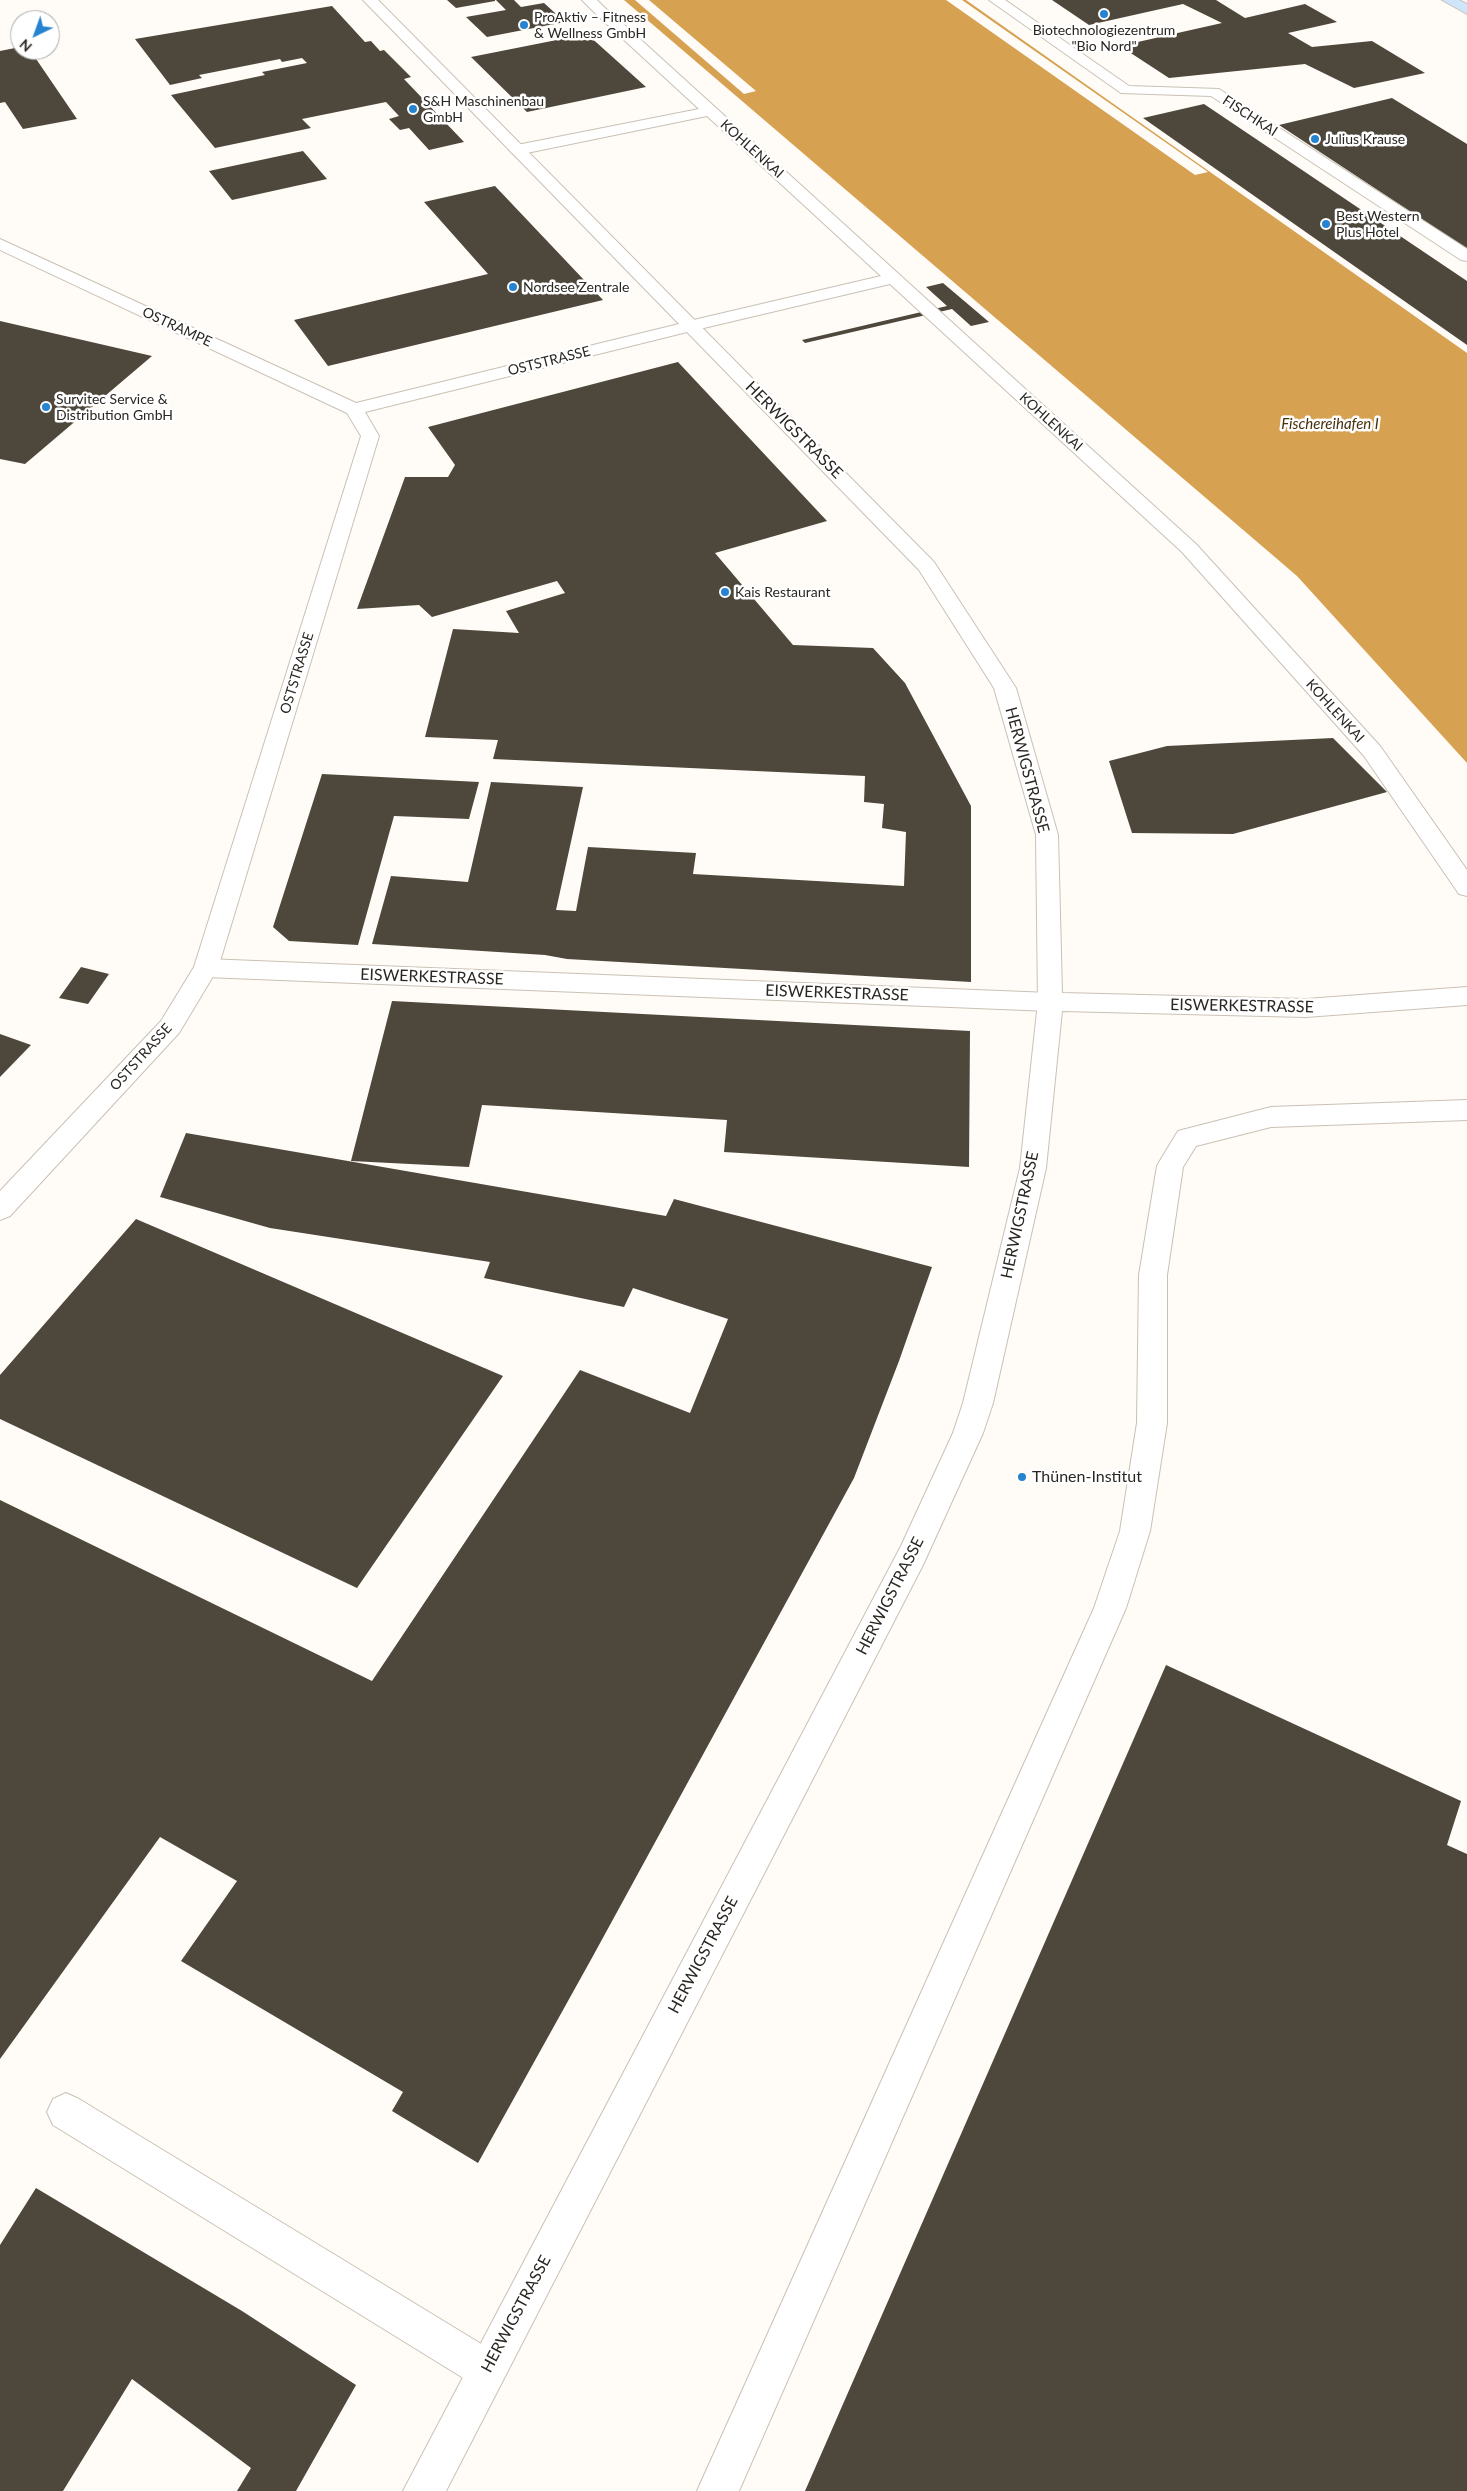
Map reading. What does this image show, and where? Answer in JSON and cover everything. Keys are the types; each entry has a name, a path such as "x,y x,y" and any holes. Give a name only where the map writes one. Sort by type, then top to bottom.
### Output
{"street":[{"name":"HERWIGSTRASSE","path":"370,0 927,566 1005,688 1047,835 1050,1002 1033,1168 978,1403 968,1433 912,1555 424,2491"},
{"name":"KOHLENKAI","path":"589,0 1189,548 1372,751 1467,888"},
{"name":"FISCHKAI","path":"996,0 1126,90 1214,92 1467,256"},
{"path":"1449,0 1467,10"},
{"path":"518,150 711,111"},
{"name":"OSTRAMPE","path":"0,244 354,409"},
{"name":"OSTSTRASSE","path":"0,1209 170,1027 206,968 370,436 354,409 893,278"},
{"name":"EISWERKESTRASSE","path":"206,968 1050,1002 1306,1008 1467,996"},
{"path":"718,2491 1115,1592 1135,1530 1152,1423 1153,1275 1170,1166 1187,1138 1271,1117 1467,1110"},
{"path":"66,2112 487,2370"}],"water":[{"name":"Fischereihafen I","path":"624,0 966,0 1467,353 1467,763 1297,576"}],"pier":[{"path":"635,0 649,0 756,91 744,94"},
{"path":"946,0 962,0 1208,172 1195,175"}],"building":[{"path":"447,0 495,0 495,1 456,8"},
{"path":"496,0 514,0 521,7 544,3 565,22 487,37 466,17 506,10"},
{"path":"1052,0 1216,0 1245,18 1305,4 1337,22 1288,33 1312,47 1372,41 1425,73 1354,88 1305,64 1169,78 1120,46 1222,23 1183,4 1089,25"},
{"path":"332,6 365,42 371,41 380,51 384,50 411,77 404,79 464,142 429,150 409,128 400,130 389,119 399,116 386,102 302,119 311,128 215,148 171,95 265,75 262,72 307,63 302,58 282,62 280,59 199,75 202,78 170,85 135,39"},
{"path":"587,34 646,87 527,112 471,57"},
{"path":"10,49 10,60 37,60 77,119 23,129 5,102 0,103 0,51"},
{"path":"1392,98 1467,144 1467,249 1279,125"},
{"path":"1204,104 1467,281 1467,345 1143,118"},
{"path":"303,151 327,179 232,200 209,171"},
{"name":"Nordsee Zentrale","path":"495,186 603,300 328,366 294,320 488,274 424,202"},
{"path":"943,283 989,322 971,326 952,309 805,343 802,340 947,306 926,287"},
{"name":"Survitec Service & Distribution GmbH","path":"0,321 152,356 25,464 0,459"},
{"path":"678,362 827,521 715,553 793,645 873,648 905,683 971,806 971,982 567,959 545,955 372,944 391,876 468,882 491,782 583,787 556,910 576,911 588,847 696,853 693,874 904,886 906,832 882,828 884,804 864,802 865,776 493,759 498,740 425,737 453,629 519,633 506,611 565,593 557,581 432,617 419,605 357,609 405,477 448,477 455,465 428,427"},
{"path":"1333,738 1387,792 1233,834 1132,833 1109,761 1167,746"},
{"path":"322,774 479,782 469,819 394,816 358,945 289,941 273,927"},
{"path":"81,967 109,974 88,1004 59,998"},
{"path":"392,1001 970,1031 969,1167 724,1152 727,1120 482,1105 469,1167 351,1161"},
{"path":"0,1034 31,1045 0,1077"},
{"path":"186,1133 666,1216 674,1199 932,1267 899,1361 854,1478 478,2163 392,2111 403,2092 181,1961 237,1881 160,1837 0,2059 0,1500 372,1681 580,1370 690,1413 728,1319 633,1288 624,1307 484,1278 490,1262 270,1228 160,1197"},
{"path":"136,1219 503,1376 357,1588 0,1419 0,1375"},
{"path":"1166,1665 1461,1801 1447,1845 1467,1854 1467,2491 805,2491"},
{"path":"36,2188 242,2311 356,2385 296,2491 237,2491 251,2468 132,2379 63,2491 0,2491 0,2245"}],"place":[{"name":"Biotechnologiezentrum \"Bio Nord\"","path":"1104,14"},
{"name":"ProAktiv – Fitness & Wellness GmbH","path":"524,25"},
{"name":"S&H Maschinenbau GmbH","path":"413,109"},
{"name":"Julius Krause","path":"1315,139"},
{"name":"Best Western Plus Hotel","path":"1326,224"},
{"name":"Nordsee Zentrale","path":"513,287"},
{"name":"Survitec Service & Distribution GmbH","path":"46,407"},
{"name":"Kais Restaurant","path":"725,592"},
{"name":"Thünen-Institut","path":"1022,1477"}]}
